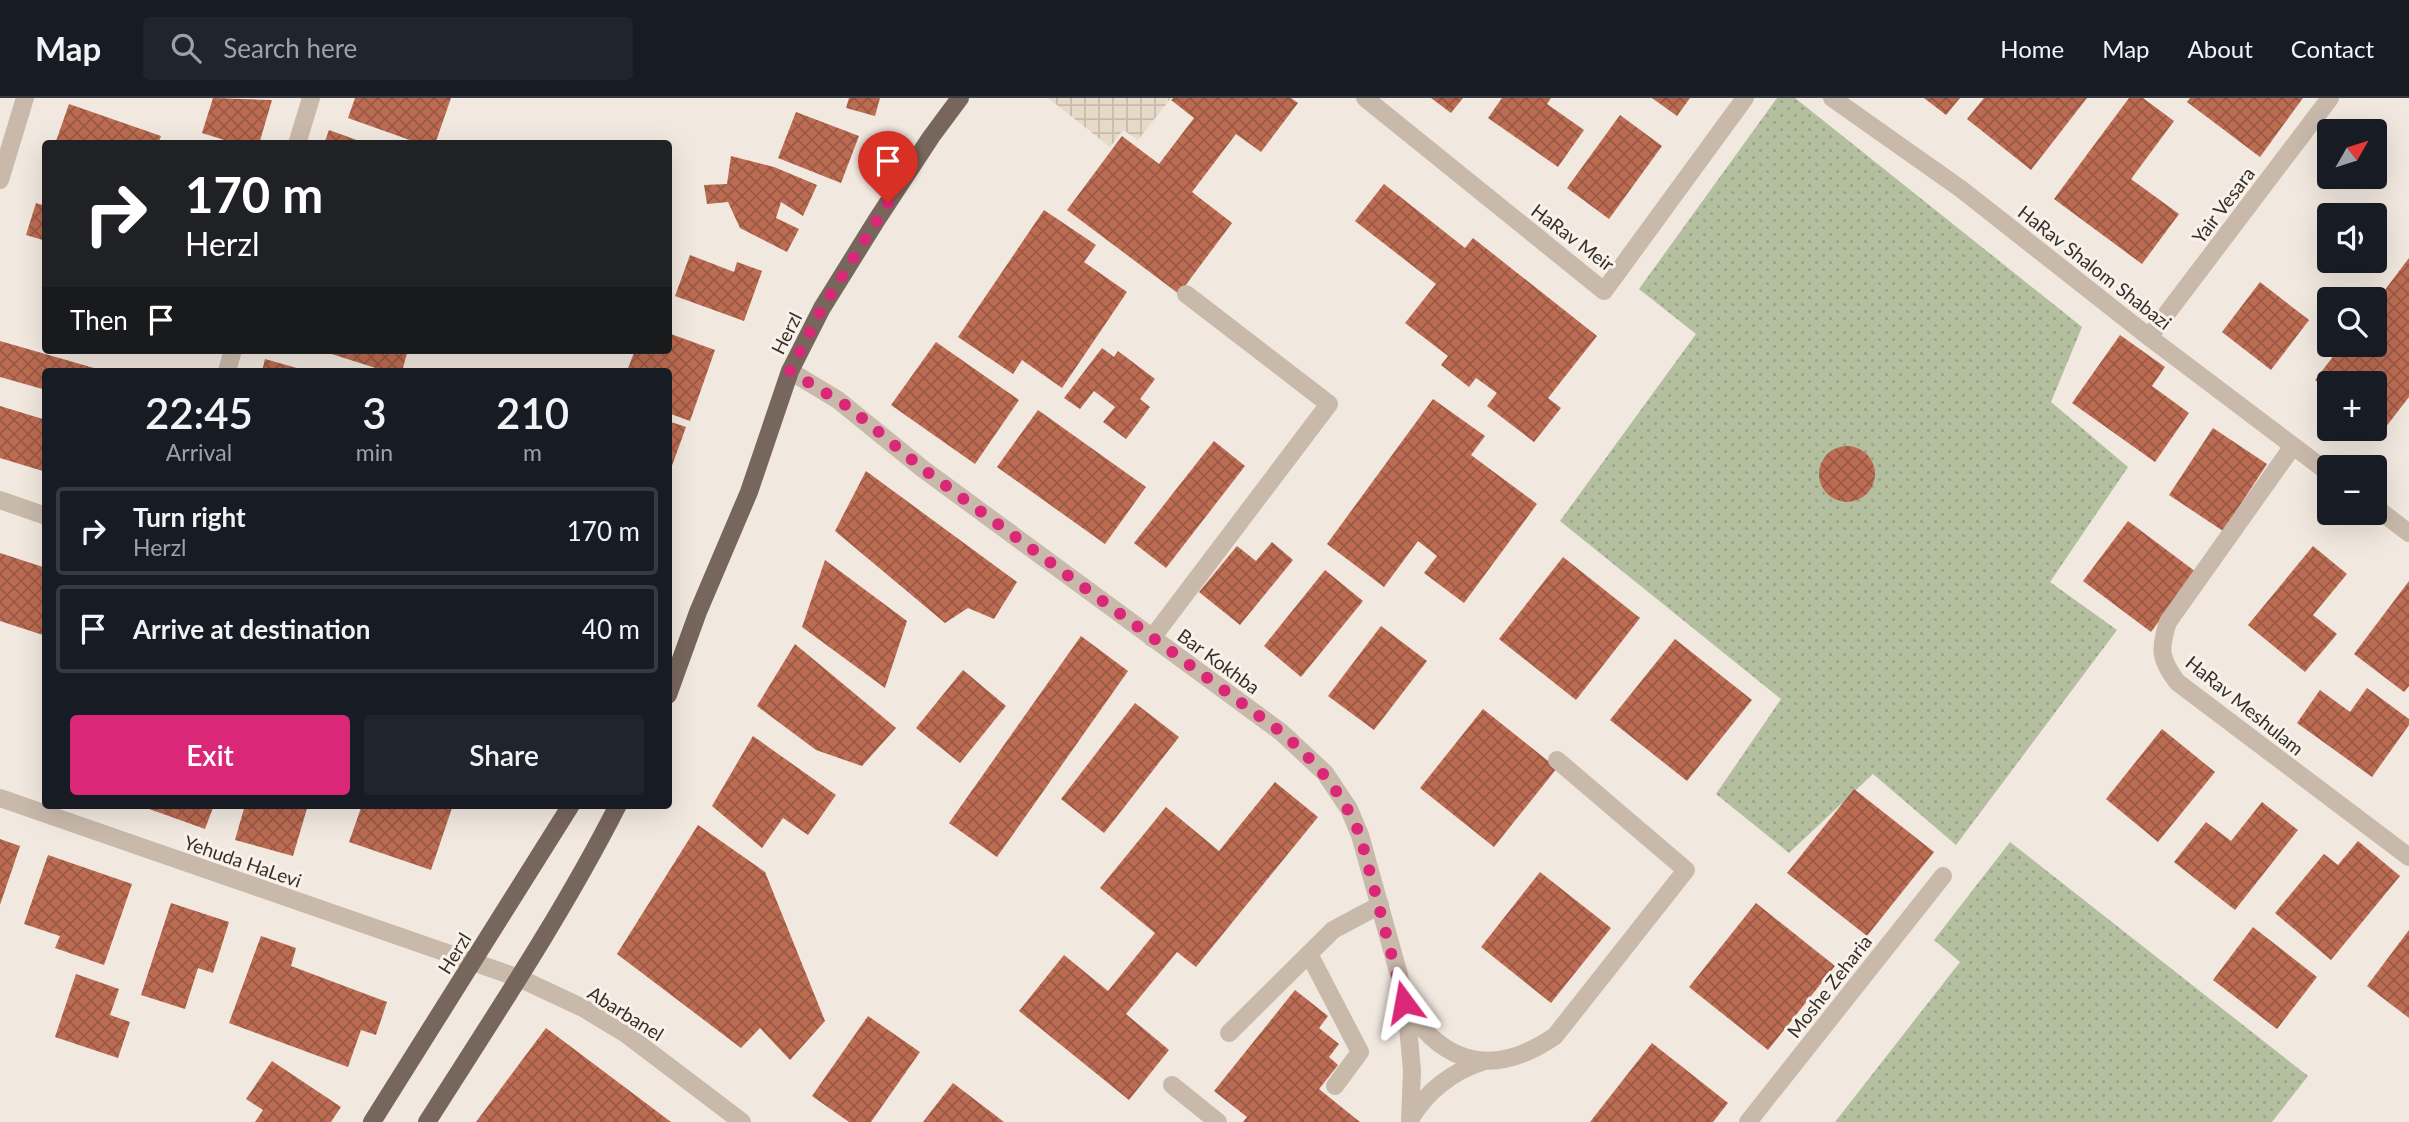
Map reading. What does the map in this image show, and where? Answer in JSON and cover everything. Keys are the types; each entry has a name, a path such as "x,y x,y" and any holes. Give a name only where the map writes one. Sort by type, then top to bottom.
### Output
{"main road":[{"name":"Herzl","path":"672,684 698,612 749,492 790,371 822,308 863,242 931,137 960,98"},
{"name":"Herzl","path":"672,652 698,612"},
{"name":"Herzl","path":"372,1122 569,809"},
{"path":"427,1122 519,978 616,809"}],"street":[{"path":"0,180 25,98"},
{"path":"298,140 311,98"},
{"name":"HaRav Meir","path":"1365,98 1604,291 1745,98"},
{"name":"HaRav Shalom Shabazi","path":"1832,98 1961,189 2149,337 2317,464"},
{"name":"Yair Vesara","path":"2149,337 2330,98"},
{"path":"1152,638 1329,404 1186,294"},
{"name":"Bar Kokhba","path":"790,371 850,408 923,469 1281,732 1325,774 1349,809 1380,905 1404,1002 1412,1064 1411,1120"},
{"name":"HaRav Meshulam","path":"2293,446 2168,622 2161,644 2164,665 2177,682 2409,857"},
{"path":"0,500 42,515"},
{"path":"2387,516 2409,533"},
{"path":"1411,1120 1423,1101 1458,1072 1482,1062 1526,1054 1555,1036 1686,870 1556,760"},
{"name":"Yehuda HaLevi","path":"0,798 473,963"},
{"name":"Moshe Zeharia","path":"1748,1122 1943,876"},
{"path":"1230,1033 1333,930 1380,905"},
{"path":"1309,954 1360,1052 1335,1086"},
{"name":"Abarbanel","path":"473,963 519,978 583,1008 626,1034 743,1122"},
{"path":"1404,1002 1418,1024 1438,1043 1453,1053 1482,1062"},
{"path":"1172,1085 1218,1122"}],"green space":[{"path":"1777,98 1795,98 2082,327 2051,402 2128,467 2050,582 2117,630 1956,845 1873,774 1789,853 1716,794 1781,699 1560,521 1696,334 1639,289"},
{"path":"2010,842 2308,1076 2272,1122 1835,1122 1960,962 1934,940"}],"shaded area":[{"path":"1048,98 1171,98 1138,140 1123,130 1110,147"}],"building":[{"path":"213,98 272,100 260,140 224,140 202,133"},
{"path":"355,98 451,98 436,140 410,140 348,118"},
{"path":"849,98 880,98 875,116 846,108"},
{"path":"1291,98 1298,103 1261,152 1236,134 1192,192 1232,223 1179,294 1067,210 1122,136 1159,164 1194,118 1171,100"},
{"path":"1431,98 1463,98 1451,113"},
{"path":"1502,98 1551,98 1547,104 1584,130 1558,167 1488,118"},
{"path":"1652,98 1690,98 1677,116"},
{"path":"1924,98 1960,98 1946,115"},
{"path":"1984,98 2087,98 2031,170 1967,119"},
{"path":"2129,98 2143,98 2174,121 2131,179 2179,214 2142,264 2054,199"},
{"path":"2190,98 2303,98 2260,157 2187,102"},
{"path":"69,104 161,136 160,140 56,140"},
{"path":"796,112 859,136 841,183 778,158"},
{"path":"1620,115 1662,146 1609,219 1567,188"},
{"path":"329,130 357,140 325,140"},
{"path":"731,156 774,167 817,185 803,216 781,202 776,218 799,229 787,252 740,228 728,202 707,204 704,185 727,184"},
{"path":"1384,184 1465,248 1473,238 1597,336 1548,398 1561,408 1534,442 1487,406 1497,393 1476,378 1469,387 1441,365 1448,356 1405,323 1436,284 1355,221"},
{"path":"36,203 42,205 42,240 26,235"},
{"path":"1044,210 1096,245 1084,262 1127,292 1062,388 1022,360 1013,374 958,337"},
{"path":"690,255 734,272 737,262 762,271 744,321 675,296"},
{"path":"2409,258 2409,397 2387,426 2387,371 2322,371 2333,357 2387,357 2387,287"},
{"path":"2260,282 2309,320 2271,370 2222,332"},
{"path":"672,334 715,350 690,421 672,414 672,368 628,368 633,354 672,354"},
{"path":"2120,335 2165,367 2152,386 2189,413 2155,462 2072,403"},
{"path":"0,341 94,368 42,368 42,389 0,377"},
{"path":"936,342 1019,400 975,464 891,405"},
{"path":"1102,348 1114,357 1118,351 1155,379 1140,399 1150,407 1126,439 1103,422 1115,407 1094,391 1080,409 1064,398"},
{"path":"332,354 407,354 403,368 376,368"},
{"path":"265,359 297,368 263,368"},
{"path":"1433,399 1485,436 1471,455 1537,504 1464,603 1424,573 1437,556 1418,541 1384,587 1327,544"},
{"path":"0,406 42,419 42,471 0,458"},
{"path":"1038,410 1146,487 1105,544 997,467"},
{"path":"672,422 686,427 672,466"},
{"path":"2213,428 2267,464 2223,531 2169,495"},
{"path":"1214,441 1245,466 1166,568 1134,543"},
{"path":"1847,446 1858,448 1867,454 1873,463 1873,485 1867,494 1858,500 1847,502 1836,500 1827,494 1821,485 1819,474 1821,463 1827,454 1836,448"},
{"path":"866,471 1017,582 994,619 968,608 945,623 835,531"},
{"path":"2128,521 2196,572 2151,632 2083,581"},
{"path":"1272,542 1293,560 1240,625 1199,592 1237,546 1256,561"},
{"path":"2313,546 2347,574 2313,615 2337,634 2305,672 2248,625"},
{"path":"0,553 42,567 42,635 0,621"},
{"path":"1563,557 1640,618 1576,700 1499,639"},
{"path":"825,560 907,621 885,688 802,627"},
{"path":"1325,570 1363,601 1301,677 1264,646"},
{"path":"2409,581 2409,686 2404,692 2354,654"},
{"path":"1381,626 1427,661 1374,730 1328,696"},
{"path":"1081,636 1128,671 997,857 949,823"},
{"path":"1675,639 1752,700 1687,781 1610,720"},
{"path":"795,644 896,728 862,766 816,750 757,706"},
{"path":"963,670 1006,706 960,763 916,728"},
{"path":"2367,688 2409,719 2409,725 2372,777 2297,723 2320,690 2350,712"},
{"path":"1135,703 1179,737 1104,833 1061,799"},
{"path":"1483,709 1557,768 1494,847 1420,788"},
{"path":"2162,729 2215,772 2158,842 2106,799"},
{"path":"753,736 836,795 808,835 783,818 762,848 712,806"},
{"path":"1275,782 1318,817 1196,967 1177,952 1126,1014 1169,1050 1129,1100 1019,1011 1064,955 1108,991 1155,933 1100,888 1166,807 1219,851"},
{"path":"1854,789 1934,852 1867,936 1787,873"},
{"path":"2262,802 2298,830 2235,910 2174,862 2206,822 2231,841"},
{"path":"149,809 212,809 205,829"},
{"path":"244,809 307,809 293,856 235,840"},
{"path":"361,809 452,809 431,870 349,842"},
{"path":"698,825 765,872 825,1021 790,1060 760,1028 741,1048 617,954"},
{"path":"0,839 20,846 0,905"},
{"path":"2358,841 2400,876 2331,960 2275,913 2324,854 2338,865"},
{"path":"48,855 132,884 104,965 55,948 60,936 24,924"},
{"path":"1540,872 1611,928 1551,1003 1481,947"},
{"path":"171,903 229,922 213,973 198,968 185,1009 141,995"},
{"path":"1756,903 1835,966 1768,1050 1689,987"},
{"path":"2253,927 2317,977 2277,1029 2213,980"},
{"path":"2409,930 2409,1018 2367,986"},
{"path":"261,936 296,948 291,966 387,1002 376,1035 361,1030 348,1067 229,1023"},
{"path":"76,974 119,989 110,1015 130,1022 118,1058 55,1037"},
{"path":"1295,990 1328,1016 1319,1028 1339,1044 1329,1057 1338,1065 1319,1089 1360,1122 1243,1122 1247,1117 1214,1091"},
{"path":"868,1016 920,1052 871,1122 849,1122 812,1096"},
{"path":"546,1028 671,1122 476,1122"},
{"path":"1652,1043 1728,1103 1713,1122 1590,1122"},
{"path":"272,1061 341,1107 331,1122 255,1122 263,1110 246,1099"},
{"path":"953,1083 1004,1122 923,1122"}],"route":[{"path":"888,203 822,308 790,371 850,408 895,448 1281,732 1315,762 1349,809 1360,835 1392,948 1404,1002"}]}
